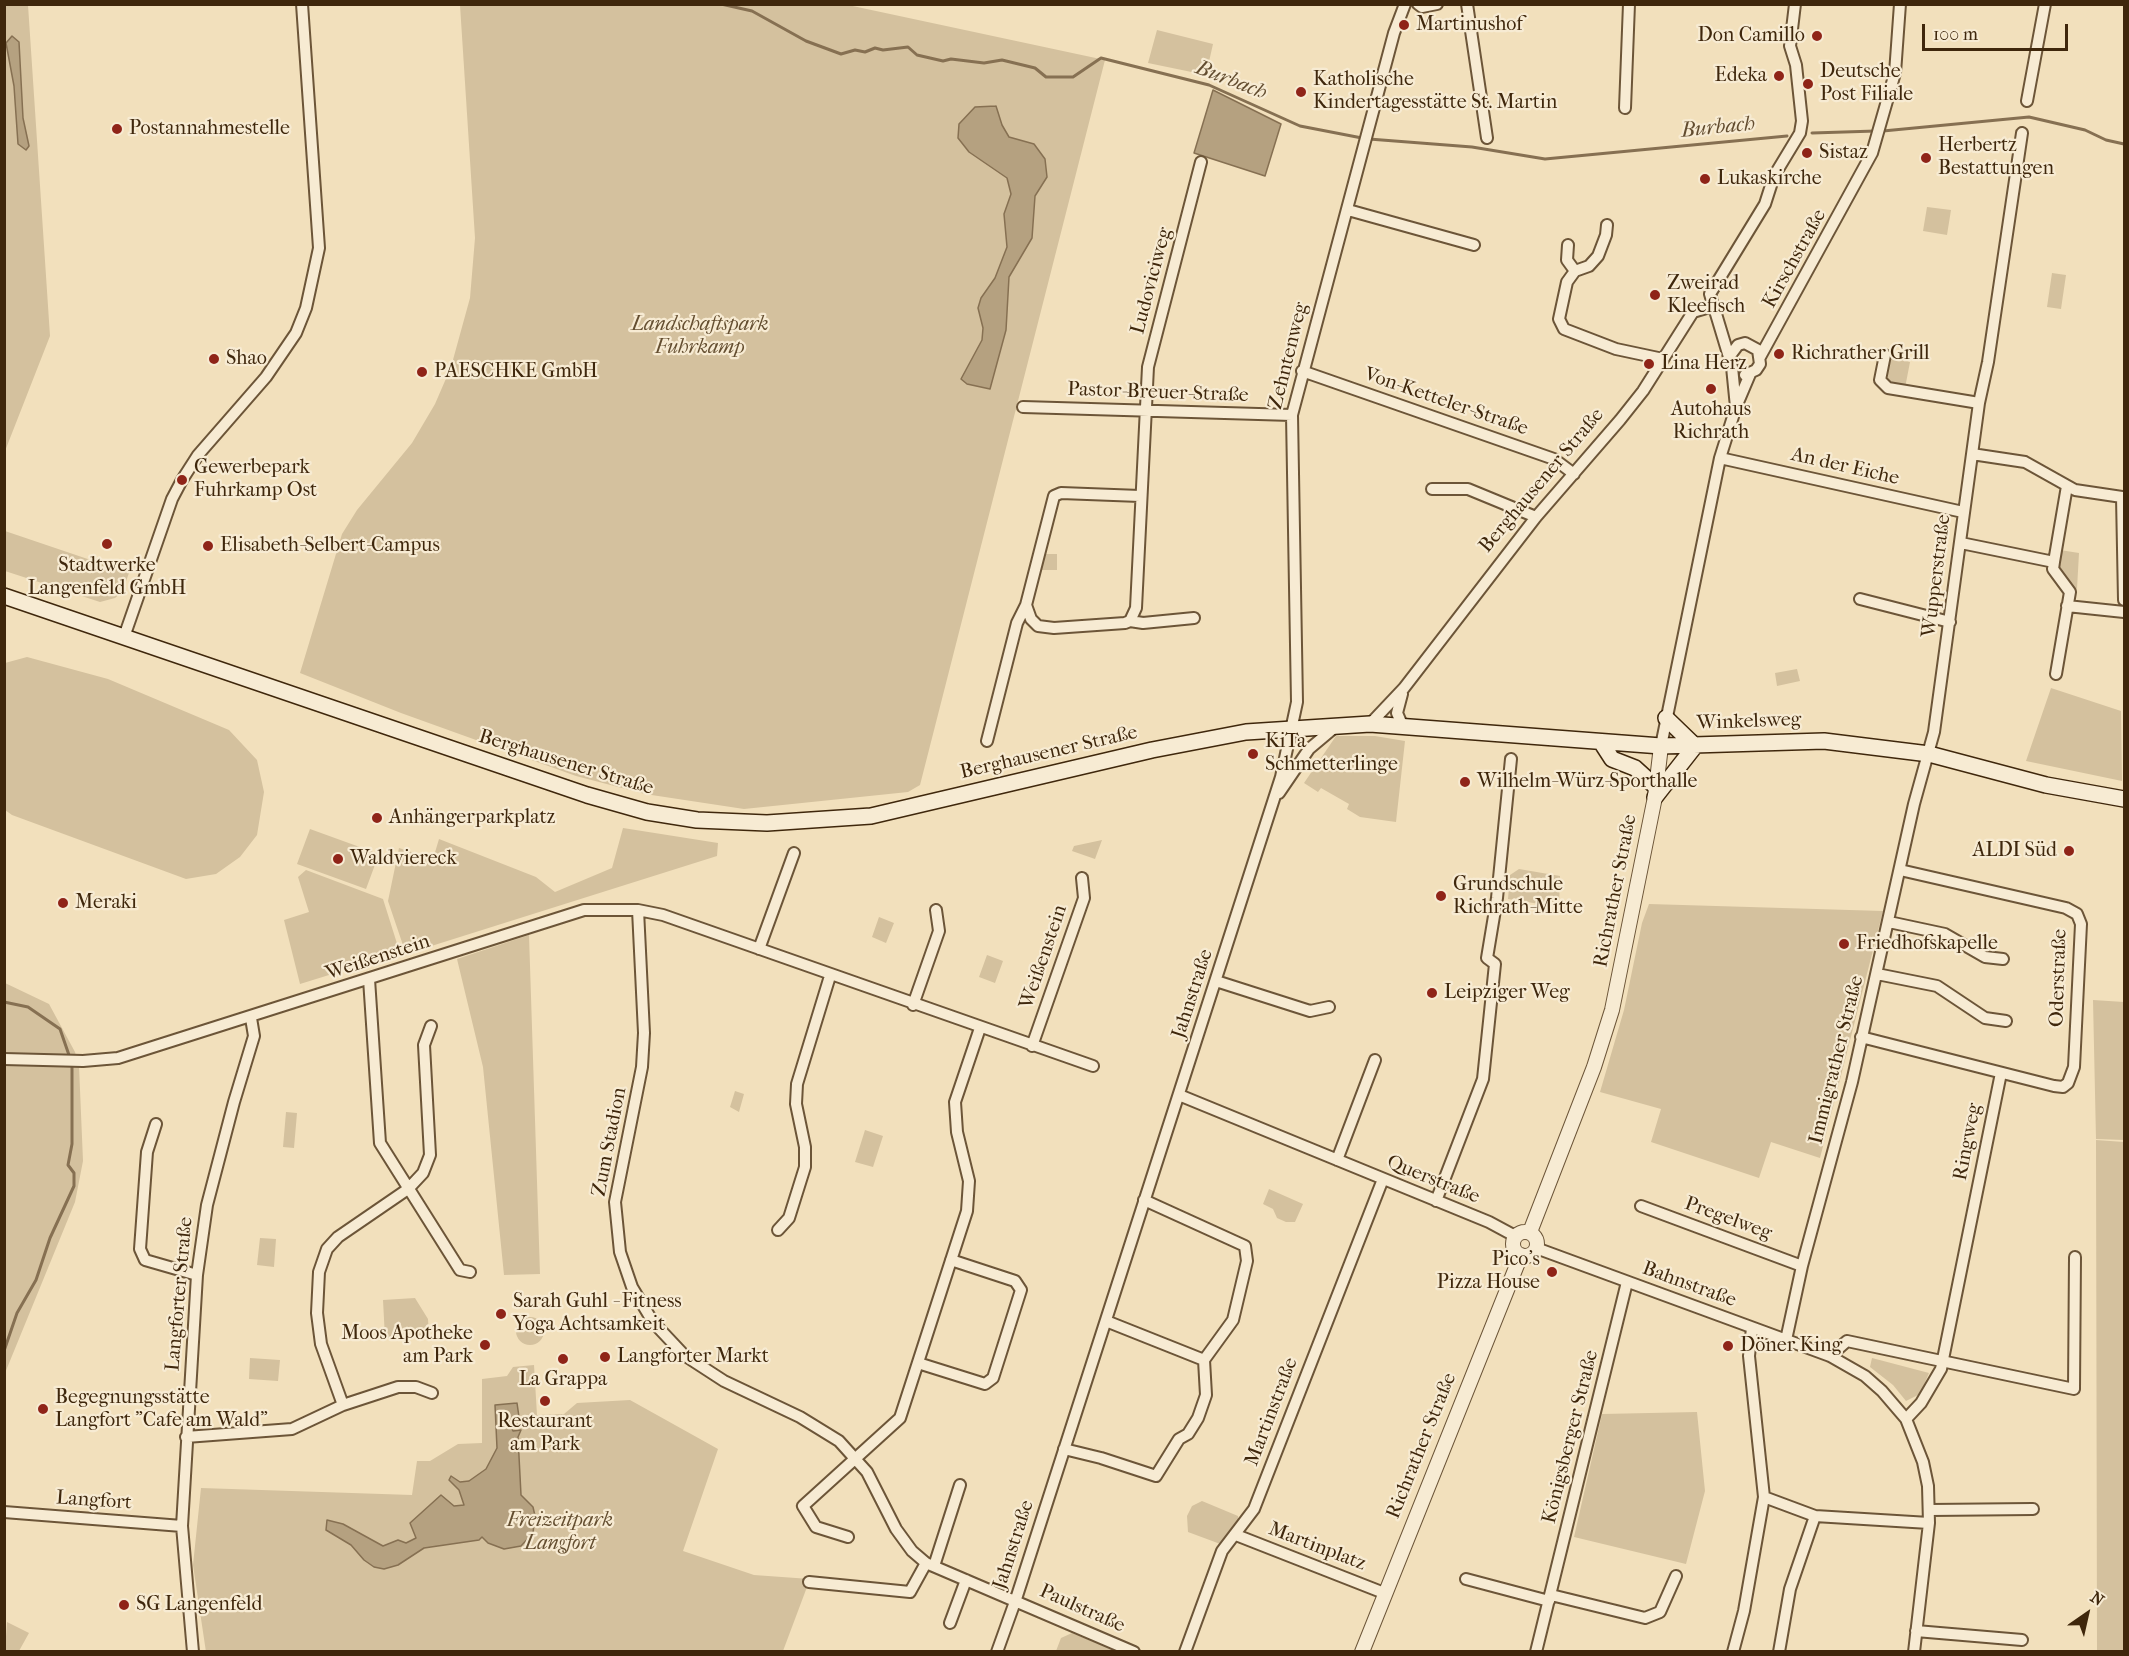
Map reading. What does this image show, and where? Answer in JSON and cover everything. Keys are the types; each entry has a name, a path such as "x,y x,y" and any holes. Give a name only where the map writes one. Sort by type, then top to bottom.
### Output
{"main road":[{"name":"Berghausener Straße","path":"4,596 576,791 647,812 697,820 747,824 811,822 871,816 1170,747 1246,732 1370,723"},
{"path":"1601,742 1612,759 1635,768 1655,792 1695,746 1666,718"},
{"name":"Winkelsweg","path":"1370,723 1661,746 1824,741 1929,754 2046,784 2124,799"}],"street":[{"path":"124,637 172,499 182,480 198,455 266,377 296,333 306,308 319,248 302,4"},
{"name":"Zehntenweg","path":"1292,728 1297,702 1292,415 1302,370 1348,210 1394,33 1405,4"},
{"path":"1418,4 1422,7 1437,4"},
{"path":"1467,4 1487,138"},
{"path":"1625,108 1629,4"},
{"path":"1713,306 1710,294 1716,280 1765,204 1774,176 1800,133 1802,121 1796,65 1790,46 1795,4"},
{"name":"Kirschstraße","path":"1760,357 1851,195 1878,137 1895,73 1900,4"},
{"path":"2027,101 2045,4"},
{"name":"Wupperstraße","path":"1929,754 1950,622 1979,403 1988,362 2022,133"},
{"name":"Ludoviciweg","path":"1130,621 1136,609 1144,411 1148,367 1201,162"},
{"path":"1348,210 1474,245"},
{"path":"1607,225 1606,235 1598,256 1588,266 1575,271 1567,282 1559,319 1564,329 1616,349 1663,359"},
{"path":"1568,245 1567,260 1575,271"},
{"name":"Richrather Straße","path":"1713,306 1730,362 1736,407"},
{"name":"Berghausener Straße","path":"1370,723 1404,688 1536,517 1620,420 1694,312 1713,306"},
{"path":"1718,324 1741,344 1752,345 1760,357 1756,370 1750,374 1742,375 1730,362 1732,350 1741,344"},
{"path":"1885,355 1880,380 1888,388 1979,403"},
{"name":"Von-Ketteler-Straße","path":"1302,370 1554,459 1574,474"},
{"name":"Richrather Straße","path":"1530,1232 1594,1067 1612,1010 1655,792 1666,718 1720,458 1736,407 1750,374"},
{"name":"Pastor-Breuer-Straße","path":"1023,407 1292,415"},
{"path":"1972,454 2025,462 2076,490 2122,497 2124,600"},
{"name":"An der Eiche","path":"1720,458 1963,512"},
{"path":"2056,675 2070,592 2053,569 2067,486"},
{"path":"1432,489 1468,489 1536,517"},
{"path":"987,741 1017,623 1026,604 1054,496 1061,493 1140,496"},
{"path":"1961,543 2054,562"},
{"path":"1860,599 1950,622"},
{"path":"1026,604 1031,619 1038,626 1054,628 1194,618"},
{"path":"2067,606 2124,612"},
{"name":"Berghausener Straße","path":"1403,727 1397,713 1404,688"},
{"name":"Jahnstraße","path":"1275,798 1309,749 1338,726"},
{"name":"Jahnstraße","path":"997,1652 1275,798 1292,728"},
{"name":"Immigrather Straße","path":"1786,1340 1802,1266 1877,974 1899,870 1929,754"},
{"path":"1436,1201 1483,1079 1495,964 1487,958 1497,898 1511,759"},
{"path":"759,949 794,853"},
{"name":"Oderstraße","path":"1899,870 2055,906 2077,914 2081,924 2074,1067 2071,1078 2063,1087 2001,1073"},
{"name":"Weißenstein","path":"1032,1046 1084,898 1082,878"},
{"name":"Weißenstein","path":"4,1059 83,1061 118,1058 251,1018 584,910 638,910 663,915 830,976 1093,1066"},
{"name":"Zum Stadion","path":"638,910 644,1033 642,1067 615,1202 620,1252 632,1287 653,1322 684,1355 724,1381 822,1429 857,1459 867,1472 896,1529 912,1551 930,1564 1016,1599"},
{"path":"913,1005 939,931 936,910"},
{"path":"1889,922 1945,934 1985,957 2002,958"},
{"path":"1877,974 1937,986 1986,1018 2006,1022"},
{"path":"778,1230 789,1218 805,1167 805,1148 796,1104 797,1084 830,976"},
{"path":"369,979 380,1143 460,1270 470,1272"},
{"path":"1216,981 1310,1011 1329,1007"},
{"name":"Langforter Straße","path":"193,1652 182,1526 197,1275 207,1205 237,1088 254,1036 251,1018"},
{"path":"343,1405 321,1344 317,1313 319,1272 327,1249 338,1237 408,1189 423,1173 430,1155 424,1045 431,1026"},
{"path":"848,1537 816,1527 803,1506 900,1418 967,1211 969,1181 957,1132 955,1102 980,1028"},
{"path":"1861,1037 2001,1073"},
{"path":"1336,1160 1375,1060"},
{"name":"Ringweg","path":"1906,1419 1921,1403 1941,1369 2001,1073"},
{"name":"Querstraße","path":"1179,1095 1504,1229 1515,1236"},
{"path":"156,1124 147,1152 140,1249 145,1260 197,1275"},
{"name":"Martinstraße","path":"1185,1652 1222,1551 1254,1509 1383,1179"},
{"path":"1064,1449 1156,1476 1179,1439 1188,1434 1198,1418 1206,1395 1204,1360 1233,1320 1247,1261 1245,1246 1143,1200"},
{"name":"Pregelweg","path":"1641,1206 1802,1266"},
{"path":"1522,1232 1530,1232 1536,1238 1536,1248 1529,1255 1521,1255 1513,1245 1515,1236 1522,1232"},
{"name":"Bahnstraße","path":"1536,1248 1830,1356 1856,1371 1882,1391 1906,1419 1923,1462 1930,1510 1914,1652"},
{"name":"Richrather Straße","path":"1362,1652 1521,1255"},
{"path":"1830,1356 1847,1341 2074,1389 2075,1257"},
{"path":"918,1363 985,1384 993,1378 1021,1290 1015,1281 951,1260"},
{"name":"Königsberger Straße","path":"1536,1652 1627,1282"},
{"path":"1106,1321 1204,1360"},
{"path":"1733,1652 1744,1611 1764,1497 1749,1356 1752,1328"},
{"path":"186,1437 292,1429 343,1405 398,1387 416,1387 432,1393"},
{"path":"809,1582 910,1592 930,1564 960,1485"},
{"path":"1764,1497 1815,1516 1929,1523"},
{"path":"1930,1510 2033,1509"},
{"name":"Langfort","path":"4,1512 182,1526"},
{"path":"1779,1652 1790,1588 1815,1516"},
{"name":"Martinplatz","path":"1236,1535 1384,1593"},
{"path":"1466,1579 1645,1618 1660,1612 1676,1576"},
{"path":"950,1623 966,1580"},
{"name":"Paulstraße","path":"1016,1599 1134,1652"},
{"path":"1916,1631 2022,1640"}],"green space":[{"path":"5,5 28,5 50,336 5,451"},
{"name":"Landschaftspark Fuhrkamp","path":"460,5 848,5 1105,60 920,785 908,792 744,809 645,794 576,776 401,713 300,673 342,534 357,510 412,443 435,404 451,367 470,298 475,238"},
{"path":"1157,30 1213,44 1206,75 1148,63"},
{"path":"1927,207 1951,210 1947,235 1923,231"},
{"path":"2052,273 2066,275 2061,309 2047,307"},
{"path":"1888,353 1910,362 1905,388 1887,381 1888,371 1885,370"},
{"path":"5,531 129,573 122,592 115,598 100,602 5,571"},
{"path":"2060,550 2079,553 2077,589 2073,588 2058,569"},
{"path":"1046,554 1057,554 1057,570 1041,570"},
{"path":"27,657 108,679 229,730 257,760 264,792 257,835 240,857 216,874 186,879 12,815 5,810 5,663"},
{"path":"1797,669 1800,681 1777,686 1775,673"},
{"path":"2051,688 2121,711 2122,781 2026,761"},
{"path":"1336,736 1375,736 1405,741 1396,822 1360,817 1347,809 1349,804 1321,788 1318,792 1304,783"},
{"path":"623,828 718,843 717,856 406,954 388,901 399,848 433,859 439,839 536,877 555,892 612,868"},
{"name":"Waldviereck","path":"310,829 379,854 366,889 297,864"},
{"path":"1102,840 1095,859 1072,851 1074,846"},
{"path":"1519,869 1560,876 1559,907 1508,899 1510,875"},
{"path":"306,870 383,899 400,953 300,984 284,920 309,912 298,877"},
{"path":"1649,904 1883,911 1820,1158 1771,1142 1759,1178 1651,1142 1661,1109 1600,1092 1624,1010 1642,923"},
{"path":"879,917 894,923 886,943 872,937"},
{"path":"529,935 540,1274 504,1275 483,1067 457,959"},
{"path":"987,955 1003,961 995,983 979,977"},
{"path":"5,983 49,1004 75,1052 79,1066 83,1161 75,1202 5,1373"},
{"path":"2093,1000 2124,1002 2124,1140 2096,1139"},
{"path":"735,1091 744,1094 739,1112 730,1107"},
{"path":"286,1112 297,1113 294,1148 283,1147"},
{"path":"865,1130 883,1136 873,1167 855,1162"},
{"path":"2096,1140 2124,1142 2124,1651 2097,1651"},
{"path":"1269,1189 1303,1204 1295,1222 1286,1222 1277,1218 1273,1209 1263,1204"},
{"path":"260,1238 276,1239 274,1267 257,1265"},
{"path":"415,1298 428,1319 429,1335 385,1338 383,1300"},
{"path":"530,1317 540,1321 544,1331 540,1341 530,1345 520,1341 516,1331 520,1321"},
{"path":"250,1358 280,1360 278,1381 249,1379"},
{"path":"1872,1358 1929,1373 1920,1394 1906,1401 1893,1385 1870,1367"},
{"name":"Freizeitpark Langfort","path":"534,1365 537,1415 564,1414 577,1403 630,1400 718,1449 683,1551 754,1575 810,1579 783,1651 206,1652 193,1565 201,1488 412,1495 417,1461 430,1461 458,1444 482,1443 482,1379 507,1376 513,1367"},
{"path":"1697,1412 1705,1491 1686,1564 1574,1537 1602,1414"},
{"path":"1202,1501 1238,1516 1238,1523 1223,1545 1188,1532 1187,1516 1192,1506"},
{"path":"7,1622 29,1633 19,1651 5,1651"},
{"path":"1072,1633 1116,1651 1056,1651 1061,1638"}],"shaded area":[{"path":"12,36 19,42 23,118 29,146 26,150 18,144 14,86 6,43"},
{"path":"1213,90 1281,124 1265,176 1194,153"},
{"path":"996,106 1002,125 1009,137 1034,144 1045,159 1047,177 1035,196 1032,238 1009,277 1006,330 990,389 967,384 961,379 982,340 983,328 978,308 981,298 995,278 1007,247 1004,214 1011,194 1007,178 969,152 958,138 959,124 975,107"},
{"path":"517,1403 520,1424 511,1427 513,1431 521,1430 518,1437 521,1495 533,1507 535,1516 533,1533 521,1546 504,1549 488,1543 482,1537 479,1540 424,1548 398,1565 384,1569 374,1567 364,1560 351,1545 326,1530 327,1520 343,1524 383,1546 398,1540 406,1543 416,1538 410,1523 441,1495 454,1506 464,1505 459,1490 449,1480 451,1476 460,1482 469,1481 486,1469 497,1448 495,1405"}],"waterway":[{"name":"Burbach","path":"721,4 752,11 806,41 841,54 855,50 865,52 875,48 883,50 908,47 917,55 943,61 951,59 984,63 1002,60 1035,68 1046,77 1073,77 1101,58 1209,85 1300,126 1362,138"},
{"name":"Burbach","path":"1883,131 2029,117 2085,130 2106,140 2124,144"},
{"name":"Burbach","path":"1812,133 1876,131"},
{"name":"Burbach","path":"1369,139 1472,147 1545,159 1787,136"},
{"path":"4,1002 28,1007 60,1029 70,1058"},
{"path":"4,1351 17,1313 36,1280 50,1238 74,1186 74,1173 68,1165 72,1144 72,1065"}],"place":[{"name":"Martinushof","path":"1404,25"},
{"name":"Don Camillo","path":"1817,36"},
{"name":"Edeka","path":"1779,76"},
{"name":"Deutsche Post Filiale","path":"1808,84"},
{"name":"Katholische Kindertagesstätte St. Martin","path":"1301,92"},
{"name":"Postannahmestelle","path":"117,129"},
{"name":"Sistaz","path":"1807,153"},
{"name":"Herbertz Bestattungen","path":"1926,158"},
{"name":"Lukaskirche","path":"1705,179"},
{"name":"Zweirad Kleefisch","path":"1655,295"},
{"name":"Richrather Grill","path":"1779,354"},
{"name":"Shao","path":"214,359"},
{"name":"Lina Herz","path":"1649,364"},
{"name":"PAESCHKE GmbH","path":"422,372"},
{"name":"Autohaus Richrath","path":"1711,389"},
{"name":"Gewerbepark Fuhrkamp Ost","path":"182,480"},
{"name":"Stadtwerke Langenfeld GmbH","path":"107,544"},
{"name":"Elisabeth-Selbert-Campus","path":"208,546"},
{"name":"KiTa Schmetterlinge","path":"1253,754"},
{"name":"Wilhelm-Würz-Sporthalle","path":"1465,782"},
{"name":"Anhängerparkplatz","path":"377,818"},
{"name":"ALDI Süd","path":"2069,851"},
{"name":"Waldviereck","path":"338,859"},
{"name":"Grundschule Richrath-Mitte","path":"1441,896"},
{"name":"Meraki","path":"63,903"},
{"name":"Friedhofskapelle","path":"1844,944"},
{"name":"Leipziger Weg","path":"1432,993"},
{"name":"Pico's Pizza House","path":"1552,1272"},
{"name":"Sarah Guhl - Fitness Yoga Achtsamkeit","path":"501,1314"},
{"name":"Moos Apotheke am Park","path":"485,1345"},
{"name":"Döner King","path":"1728,1346"},
{"name":"Langforter Markt","path":"605,1357"},
{"name":"La Grappa","path":"563,1359"},
{"name":"Restaurant am Park","path":"545,1401"},
{"name":"Begegnungsstätte Langfort \"Cafe am Wald\"","path":"43,1409"},
{"name":"SG Langenfeld","path":"124,1605"}]}
